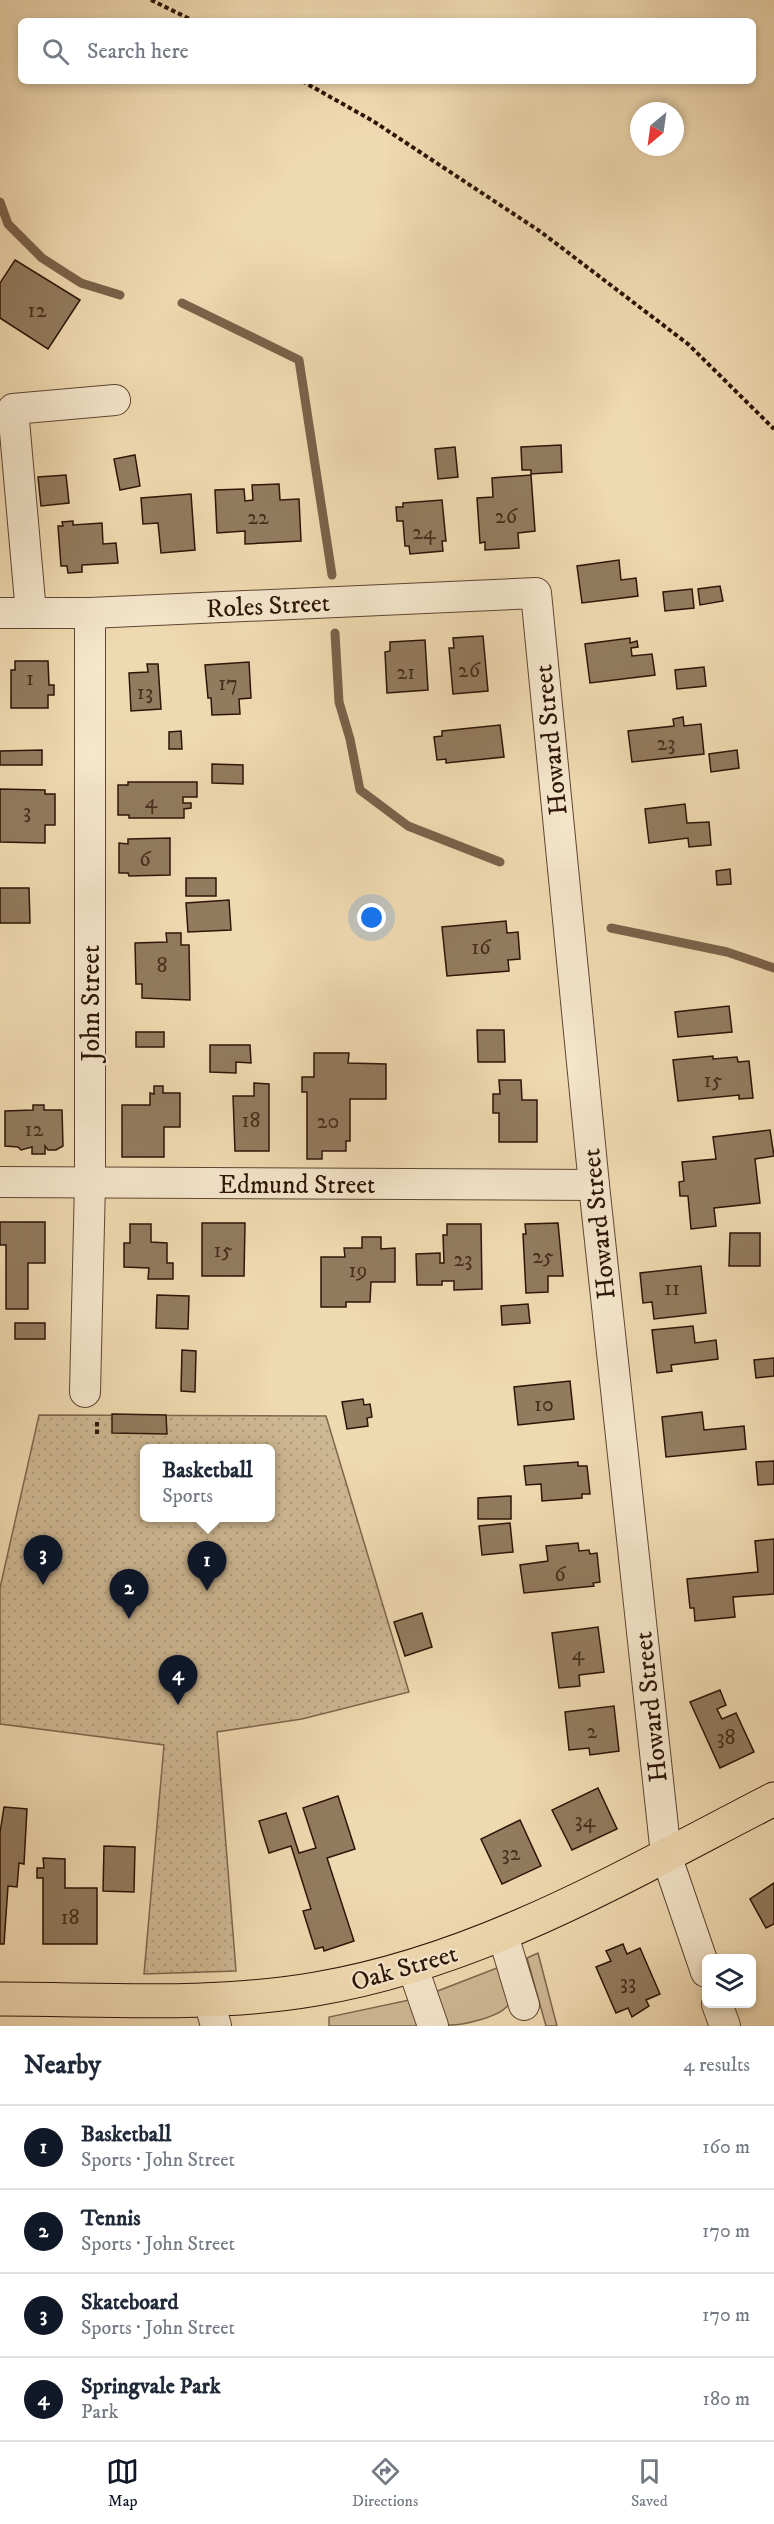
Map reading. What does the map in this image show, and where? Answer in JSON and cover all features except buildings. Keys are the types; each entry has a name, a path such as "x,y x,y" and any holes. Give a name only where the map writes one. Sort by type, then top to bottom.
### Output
{"main road":[{"name":"Oak Street","path":"0,1999 212,2013 412,1968 503,1935 581,1899 774,1799"}],"street":[{"path":"31,613 13,409 115,400"},
{"name":"Roles Street","path":"0,613 90,613 536,593"},
{"name":"Howard Street","path":"536,593 594,1185 666,1855 702,1959"},
{"name":"John Street","path":"85,1392 90,1183 90,613"},
{"name":"Edmund Street","path":"0,1182 594,1185"},
{"path":"503,1935 524,2005"},
{"path":"412,1968 433,2026"},
{"path":"718,2008 725,2026"}],"path":[{"path":"151,0 188,18"},
{"path":"307,84 373,121 541,232 688,344 774,429"}],"shaded area":[{"path":"39,1415 326,1416 409,1692 302,1719 217,1732 236,1971 144,1974 164,1745 0,1724 0,1588"},
{"path":"538,1953 557,2026 546,2026 527,1958"},
{"path":"502,1966 510,2002 506,2007 481,2020 446,2025 435,1992"},
{"path":"409,2000 419,2026 329,2026 329,2017"}],"waterway":[{"path":"0,202 8,224 42,258 81,283 120,295"},
{"path":"182,303 299,360 332,575"},
{"path":"335,633 339,702 350,739 360,790 408,826 500,862"},
{"path":"611,928 727,952 774,968"}],"place":[{"name":"Skateboard","path":"43,1585"},
{"name":"Basketball","path":"207,1591"},
{"name":"Tennis","path":"129,1619"},
{"name":"Springvale Park","path":"178,1705"}]}
